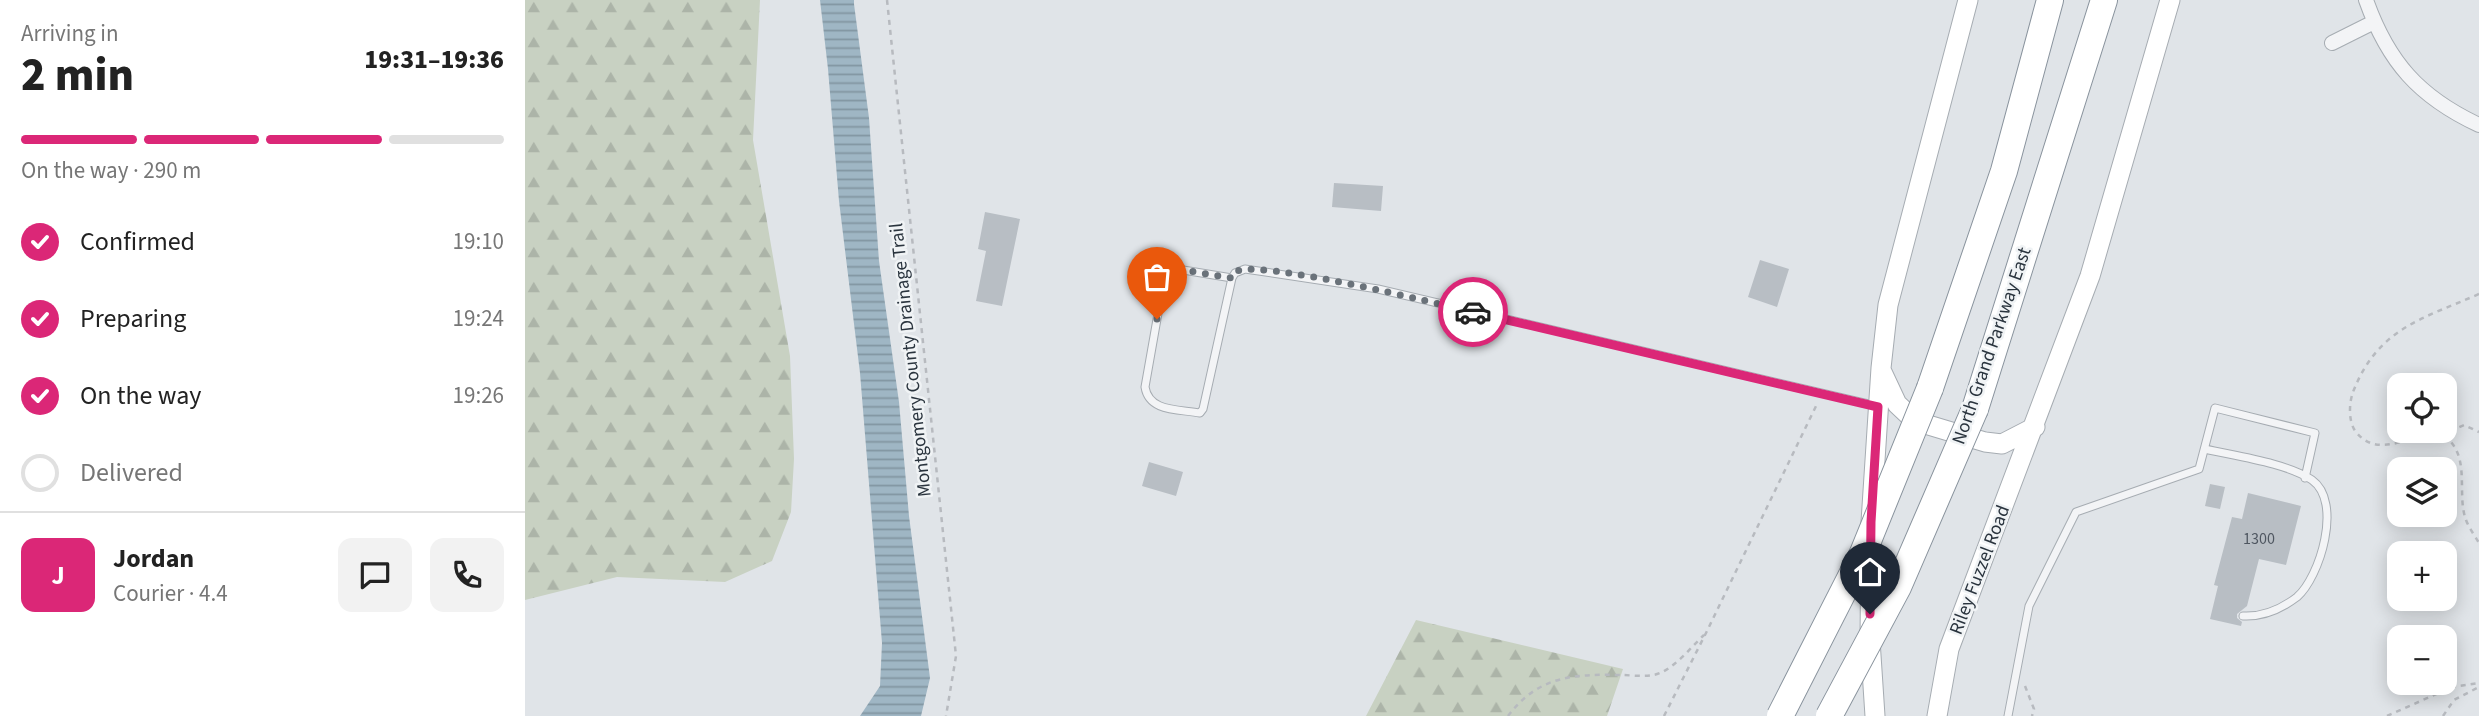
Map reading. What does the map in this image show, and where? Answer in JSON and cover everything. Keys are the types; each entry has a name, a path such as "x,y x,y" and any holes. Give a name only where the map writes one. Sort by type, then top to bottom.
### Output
{"highway":[{"path":"1780,716 1863,553 1930,388 2004,170 2050,0"},
{"name":"North Grand Parkway East","path":"1829,716 1898,587 1975,409 2104,0"}],"main road":[{"path":"1875,716 1871,653 1871,522 1888,305 1968,0"},
{"path":"1881,368 1897,404 1915,421 1985,442 2002,444 2035,427 2091,276 2170,0"},
{"name":"Riley Fuzzel Road","path":"1937,716 1949,649 2035,427"},
{"path":"1871,653 1890,716"}],"street":[{"path":"2366,0 2374,22 2394,58 2415,84 2458,115 2479,125"},
{"path":"2332,43 2374,22"}],"lane":[{"path":"1232,278 1177,269 1164,274 1145,387 1147,397 1155,405 1200,413 1203,409 1232,278 1235,272 1245,269 1378,289 1878,407"},
{"path":"2008,716 2029,606 2076,512 2199,470 2215,408 2315,433 2305,478"},
{"path":"2205,449 2281,467 2313,481 2322,493 2328,519 2323,547 2314,571 2298,596 2260,617 2243,616"}],"path":[{"name":"Montgomery County Drainage Trail","path":"887,0 956,656 946,716"},
{"path":"2398,443 2375,446 2356,432 2349,409 2360,375 2376,350 2406,326 2479,294"},
{"path":"1664,716 1822,392"},
{"path":"2457,428 2464,425 2479,432"},
{"path":"2451,443 2460,460 2461,498 2466,520 2479,543"},
{"path":"1508,716 1534,689 1563,678 1586,674 1654,675 1671,665 1706,633"},
{"path":"2017,668 2034,709 2032,716"},
{"path":"2387,716 2452,687 2479,685"},
{"path":"2443,716 2454,700 2479,685"}],"green space":[{"path":"525,0 760,0 753,140 790,356 794,459 791,512 772,561 725,582 617,577 525,600"},
{"path":"1416,620 1623,669 1607,716 1366,716"}],"water":[{"path":"820,0 854,0 869,118 879,261 899,402 909,516 930,678 921,716 860,716 880,686 882,643 860,373 839,201"}],"building":[{"path":"1334,183 1383,186 1381,211 1332,207"},
{"path":"985,212 1020,219 1002,306 976,301 986,251 978,249"},
{"path":"1760,260 1789,269 1777,307 1748,297"},
{"path":"1149,462 1183,472 1176,496 1142,486"},
{"path":"2210,484 2225,487 2220,509 2205,506"},
{"path":"2248,493 2301,506 2286,565 2259,559 2247,606 2237,614 2237,618 2242,622 2241,626 2210,619 2218,586 2214,585 2232,517 2242,519"}],"way so far":[{"path":"1157,319 1164,274 1177,269 1232,278 1240,269 1308,277 1378,289 1473,312"}],"route":[{"path":"1473,312 1878,407 1871,522 1870,614"}]}
